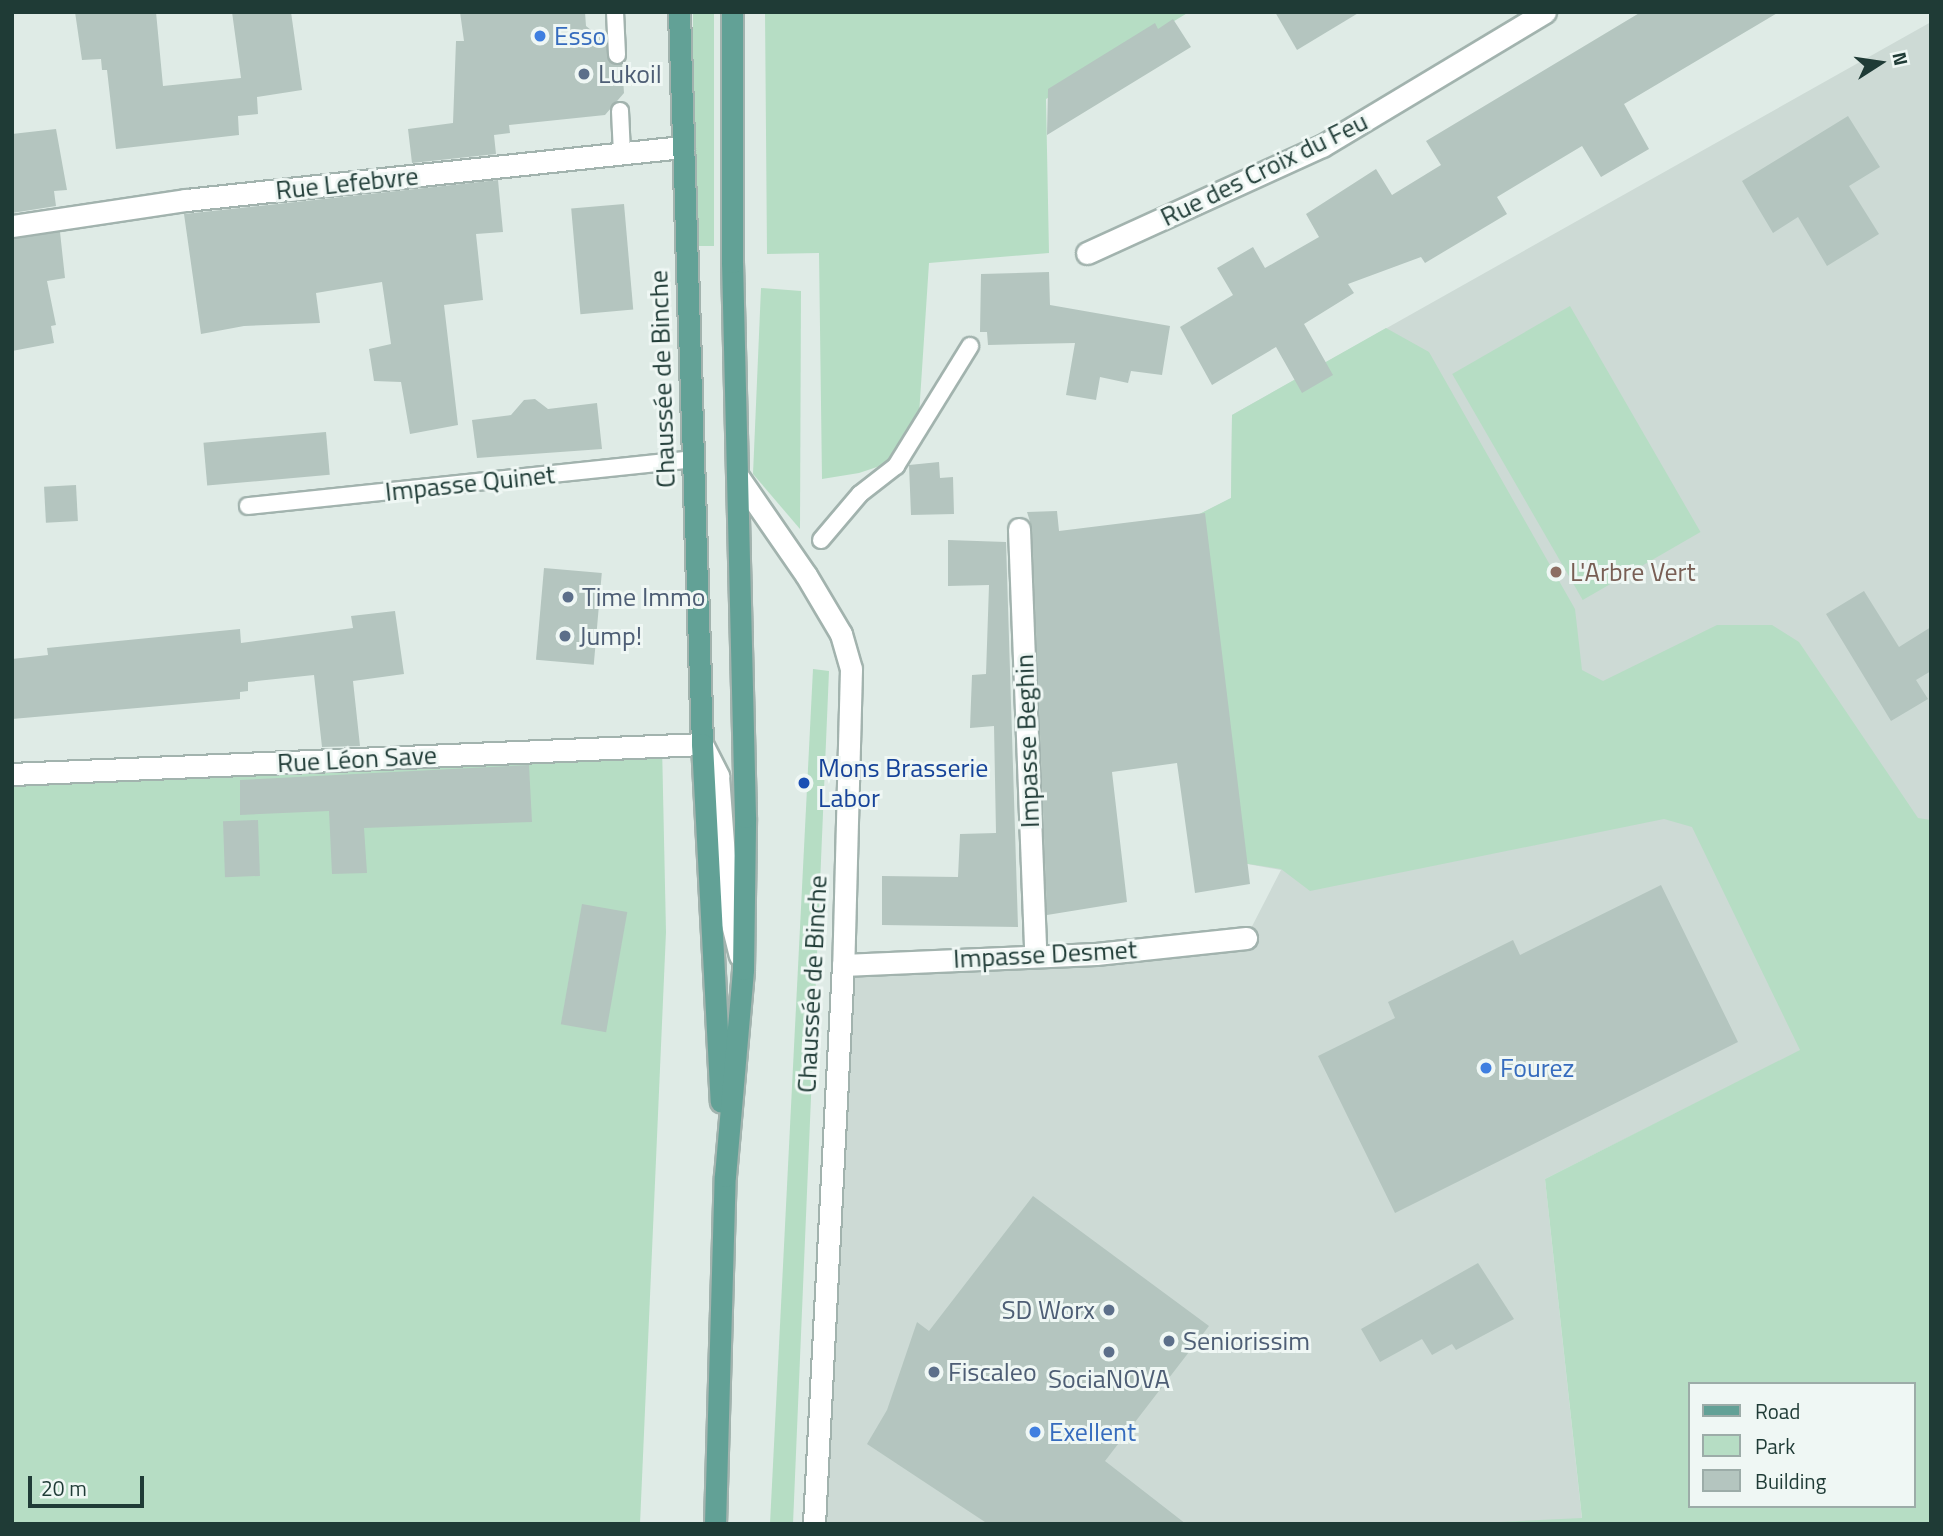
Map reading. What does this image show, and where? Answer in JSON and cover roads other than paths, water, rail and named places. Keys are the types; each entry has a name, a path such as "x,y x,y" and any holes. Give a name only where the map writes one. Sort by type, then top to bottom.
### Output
{"main road":[{"name":"Chaussée de Binche","path":"679,12 702,744 725,1176"},
{"name":"Chaussée de Binche","path":"715,1524 725,1176 743,969 745,693 738,478 732,12"}],"street":[{"name":"Rue des Croix du Feu","path":"1087,253 1322,146 1545,12"},
{"name":"Rue Lefebvre","path":"12,226 186,200 683,147"},
{"name":"Chaussée de Binche","path":"738,478 813,587 841,634 851,669 843,965 814,1524"},
{"name":"Impasse Beghin","path":"1019,529 1035,953"},
{"name":"Chaussée de Binche","path":"702,744 718,776 728,908 743,969"},
{"name":"Rue Léon Save","path":"12,774 702,744"},
{"name":"Impasse Desmet","path":"843,965 1035,953 1096,954 1246,938"}],"lane":[{"path":"615,12 617,55"},
{"path":"620,111 622,154"},
{"path":"821,540 860,494 897,466 971,346"},
{"name":"Impasse Quinet","path":"248,506 692,459"}],"place":[{"name":"Esso","path":"540,36"},
{"name":"Lukoil","path":"584,74"},
{"name":"L'Arbre Vert","path":"1556,572"},
{"name":"Time Immo","path":"568,597"},
{"name":"Jump!","path":"565,636"},
{"name":"Mons Brasserie Labor","path":"804,783"},
{"name":"Fourez","path":"1486,1068"},
{"name":"SD Worx","path":"1109,1310"},
{"name":"Seniorissim","path":"1169,1341"},
{"name":"SociaNOVA","path":"1109,1352"},
{"name":"Fiscaleo","path":"934,1372"},
{"name":"Exellent","path":"1035,1432"}]}
